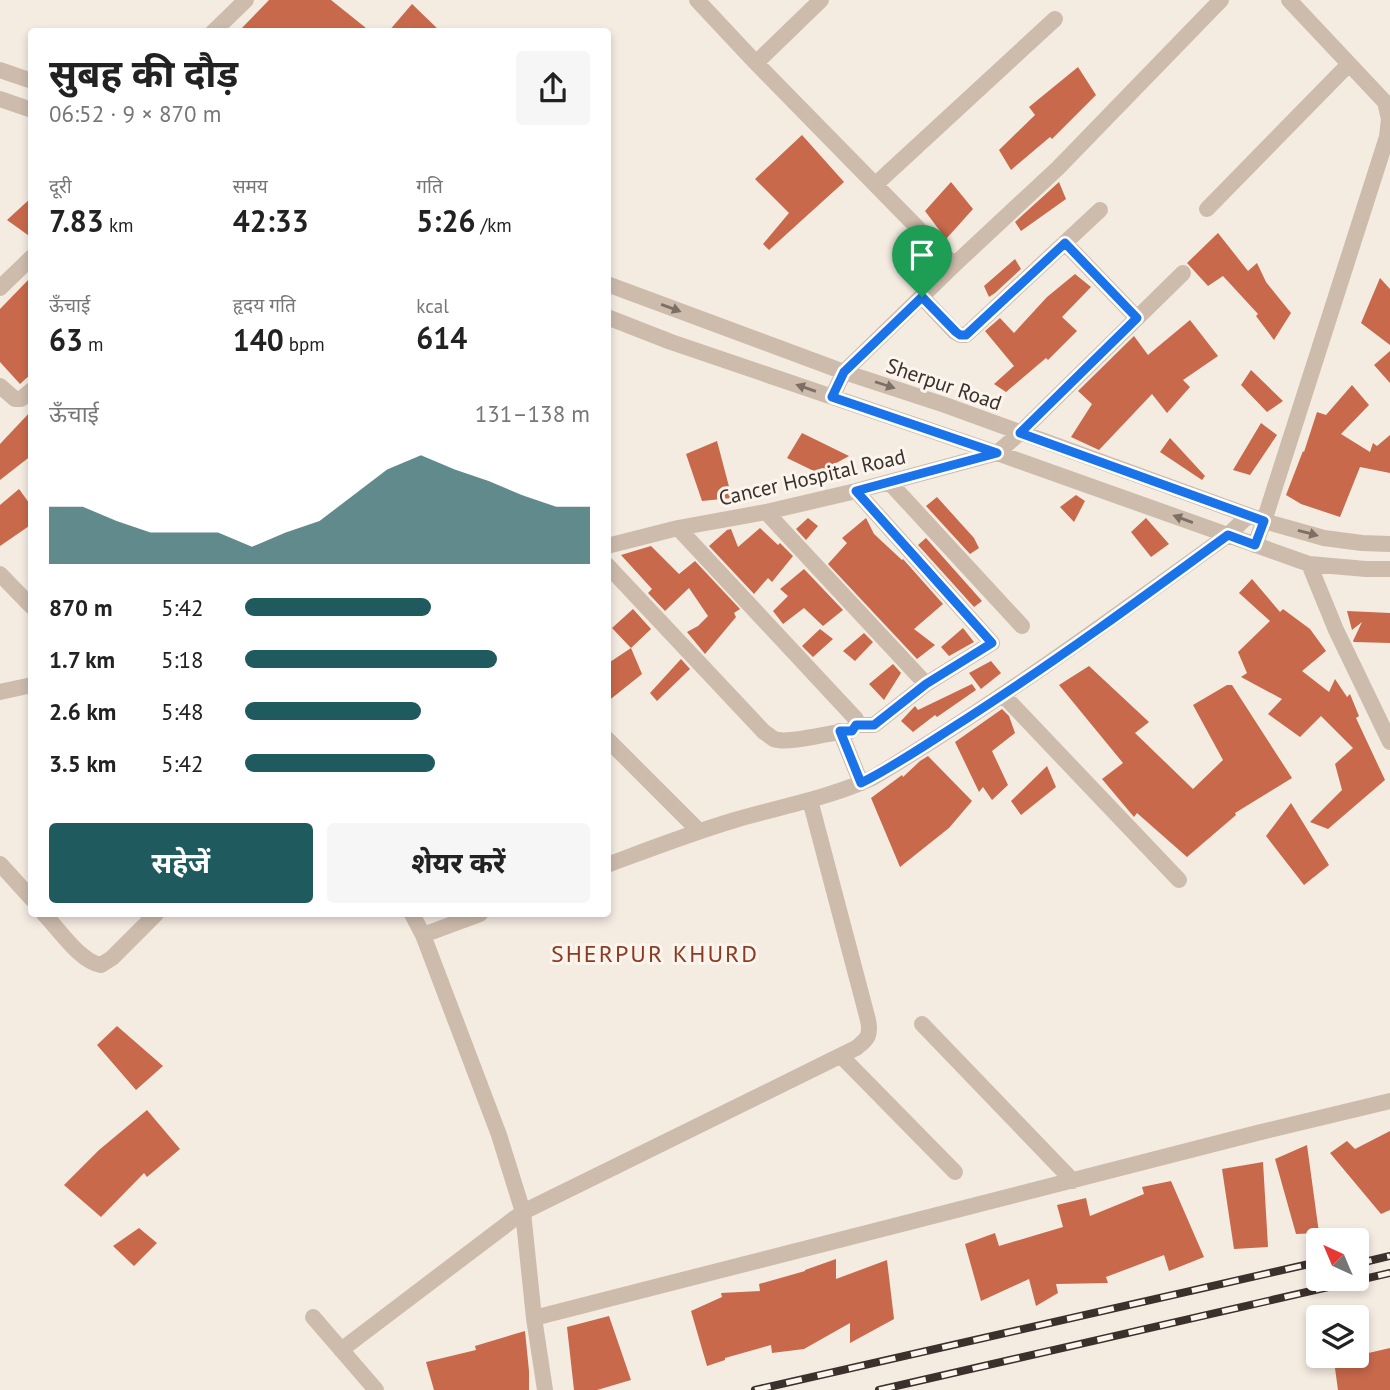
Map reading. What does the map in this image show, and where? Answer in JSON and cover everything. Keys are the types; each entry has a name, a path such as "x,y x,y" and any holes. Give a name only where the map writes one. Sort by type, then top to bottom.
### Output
{"street":[{"path":"217,28 246,0"},
{"path":"697,0 954,265"},
{"path":"756,63 821,0"},
{"path":"832,397 844,372 1058,168 1221,0"},
{"path":"1255,545 1256,519 1387,137 1389,119 1387,105 1289,0"},
{"path":"876,184 1055,19"},
{"path":"1206,209 1349,64"},
{"path":"0,70 28,80"},
{"path":"0,99 28,109"},
{"path":"922,297 956,332 966,335 1101,210"},
{"path":"1065,243 1137,318"},
{"path":"0,288 28,261"},
{"name":"Cancer Hospital Road","path":"611,545 678,528 766,512 856,491 997,453 1183,273"},
{"name":"Sherpur Road","path":"611,285 1256,519 1324,538 1390,544"},
{"path":"611,319 671,342 997,453 1309,565 1390,569"},
{"path":"0,386 15,399 21,399 28,393"},
{"path":"889,482 1022,626"},
{"path":"856,491 992,643 926,684 874,725 856,725"},
{"path":"766,512 926,684"},
{"path":"611,864 699,831 831,795 861,783 896,764 1003,695 1228,535 1256,519"},
{"path":"611,569 764,732 780,740 852,731 856,719 678,528"},
{"path":"1309,565 1390,742"},
{"path":"0,574 28,603"},
{"path":"0,692 28,686"},
{"path":"1003,695 1179,880"},
{"path":"840,731 861,783"},
{"path":"611,743 699,831"},
{"path":"341,1350 523,1212 841,1056 866,1040 870,1031 810,800"},
{"path":"0,864 28,895"},
{"path":"47,917 84,958 93,964 101,965 112,958 153,917"},
{"path":"414,917 423,935 499,1135 523,1212 545,1390"},
{"path":"423,935 472,917"},
{"path":"922,1024 1073,1181"},
{"path":"841,1056 954,1172"},
{"path":"534,1318 1390,1101"},
{"path":"313,1317 376,1390"}],"building":[{"path":"269,0 331,0 366,28 242,28"},
{"path":"412,4 437,28 391,28"},
{"path":"1078,67 1096,95 1052,139 1050,137 1011,170 999,150 1035,115 1029,107"},
{"path":"802,135 844,182 769,250 763,244 789,213 755,179"},
{"path":"951,182 973,209 946,239 925,211"},
{"path":"1059,182 1066,199 1021,231 1015,222"},
{"path":"28,201 28,235 7,220"},
{"path":"1218,233 1248,271 1257,263 1266,282 1291,313 1274,340 1256,316 1258,314 1223,276 1208,286 1187,263"},
{"path":"1015,259 1021,269 989,297 984,286"},
{"path":"1075,274 1091,287 1062,317 1077,331 1048,360 1046,358 1006,392 994,384 1014,366 985,331 1000,318 1014,333 1047,297"},
{"path":"1380,278 1390,289 1390,345 1361,323"},
{"path":"28,280 28,377 20,384 0,362 0,309"},
{"path":"1190,320 1218,356 1183,380 1190,387 1167,413 1152,394 1099,450 1071,437 1092,404 1078,391 1134,336 1148,355"},
{"path":"1390,351 1390,383 1374,365"},
{"path":"1251,370 1283,401 1267,412 1241,385"},
{"path":"1352,385 1369,405 1341,434 1370,452 1373,443 1377,446 1390,435 1390,473 1360,467 1340,517 1301,504 1286,495 1317,412 1326,415"},
{"path":"28,414 28,458 0,480 0,444"},
{"path":"1261,423 1277,435 1250,475 1233,470"},
{"path":"802,433 849,456 818,473 787,458"},
{"path":"1170,438 1205,476 1202,480 1160,452"},
{"path":"717,441 732,498 702,501 686,454"},
{"path":"19,489 28,501 28,527 0,546 0,505"},
{"path":"1076,495 1085,501 1074,522 1060,507"},
{"path":"937,497 974,538 979,548 970,554 926,506"},
{"path":"808,518 818,526 806,540 796,529"},
{"path":"866,518 874,534 903,559 943,604 914,629 935,645 917,659 828,564 847,543 842,538"},
{"path":"1146,518 1169,544 1151,557 1131,532"},
{"path":"760,528 793,556 772,582 768,578 754,594 709,546 731,529 738,547"},
{"path":"926,538 982,601 974,607 918,545"},
{"path":"651,546 679,574 695,561 740,609 734,613 736,617 705,654 687,632 708,616 689,588 665,611 648,593 652,589 621,555"},
{"path":"804,569 843,610 823,626 804,608 783,624 773,611 788,596 780,589"},
{"path":"1252,579 1280,612 1283,609 1310,629 1326,651 1302,671 1329,692 1335,679 1347,697 1350,694 1359,716 1356,718 1385,780 1328,829 1310,822 1342,790 1335,764 1353,748 1321,716 1300,737 1268,714 1282,699 1241,677 1247,673 1238,652 1270,621 1239,593"},
{"path":"633,609 651,629 631,648 612,628"},
{"path":"1347,611 1390,613 1390,643 1354,642 1362,622 1352,630"},
{"path":"963,628 974,642 949,656 941,647"},
{"path":"820,629 833,639 813,657 802,646"},
{"path":"864,633 873,642 855,661 843,651"},
{"path":"631,648 642,674 611,699 611,661"},
{"path":"681,659 690,669 657,701 650,693"},
{"path":"991,661 1001,673 981,689 969,673"},
{"path":"893,664 901,673 884,700 869,684"},
{"path":"1089,666 1149,722 1135,733 1193,789 1223,760 1193,705 1227,685 1232,685 1292,778 1235,813 1236,815 1187,857 1137,813 1134,817 1102,779 1123,763 1059,685"},
{"path":"972,684 976,690 913,732 901,721 915,706 918,710"},
{"path":"1002,709 1009,716 1015,733 992,751 1008,785 992,800 983,787 979,792 955,742"},
{"path":"928,756 972,801 949,828 900,867 871,798"},
{"path":"1047,766 1056,787 1021,815 1011,801"},
{"path":"1291,803 1329,865 1304,885 1266,836"},
{"path":"117,1026 163,1066 136,1090 97,1045"},
{"path":"147,1110 180,1149 147,1177 144,1173 101,1217 64,1185 99,1150"},
{"path":"1390,1131 1390,1210 1381,1214 1330,1153 1347,1141 1355,1149"},
{"path":"1307,1145 1318,1228 1306,1228 1306,1234 1296,1234 1275,1159"},
{"path":"1263,1162 1268,1247 1234,1249 1222,1169"},
{"path":"1171,1181 1204,1257 1169,1271 1164,1255 1106,1277 1108,1283 1056,1284 1058,1293 1036,1306 1029,1279 981,1301 965,1244 995,1233 999,1246 1063,1227 1057,1205 1086,1198 1090,1216 1144,1194 1142,1187"},
{"path":"139,1228 157,1243 134,1266 113,1246"},
{"path":"836,1259 836,1279 887,1260 894,1319 850,1343 850,1323 804,1349 772,1353 771,1345 707,1366 691,1311 722,1297 721,1293 760,1291 759,1284"},
{"path":"609,1316 631,1380 597,1390 574,1390 567,1327"},
{"path":"525,1331 529,1390 434,1390 426,1362 476,1350 475,1346"},
{"path":"1390,1348 1390,1390 1338,1390 1335,1368 1369,1368 1369,1353"}],"railway":[{"path":"1369,1261 1390,1256"},
{"path":"755,1390 1306,1265"},
{"path":"879,1390 1390,1273"}],"district":[{"name":"SHERPUR KHURD","path":"655,953"}],"route":[{"path":"1065,243 1137,318 1020,433 1264,521 1255,545 1228,535 1003,695 896,764 861,783 840,731 852,731 856,725 874,725 926,684 992,643 856,491 997,453 832,397 844,372 922,297 956,332 966,335 1065,243"}]}
